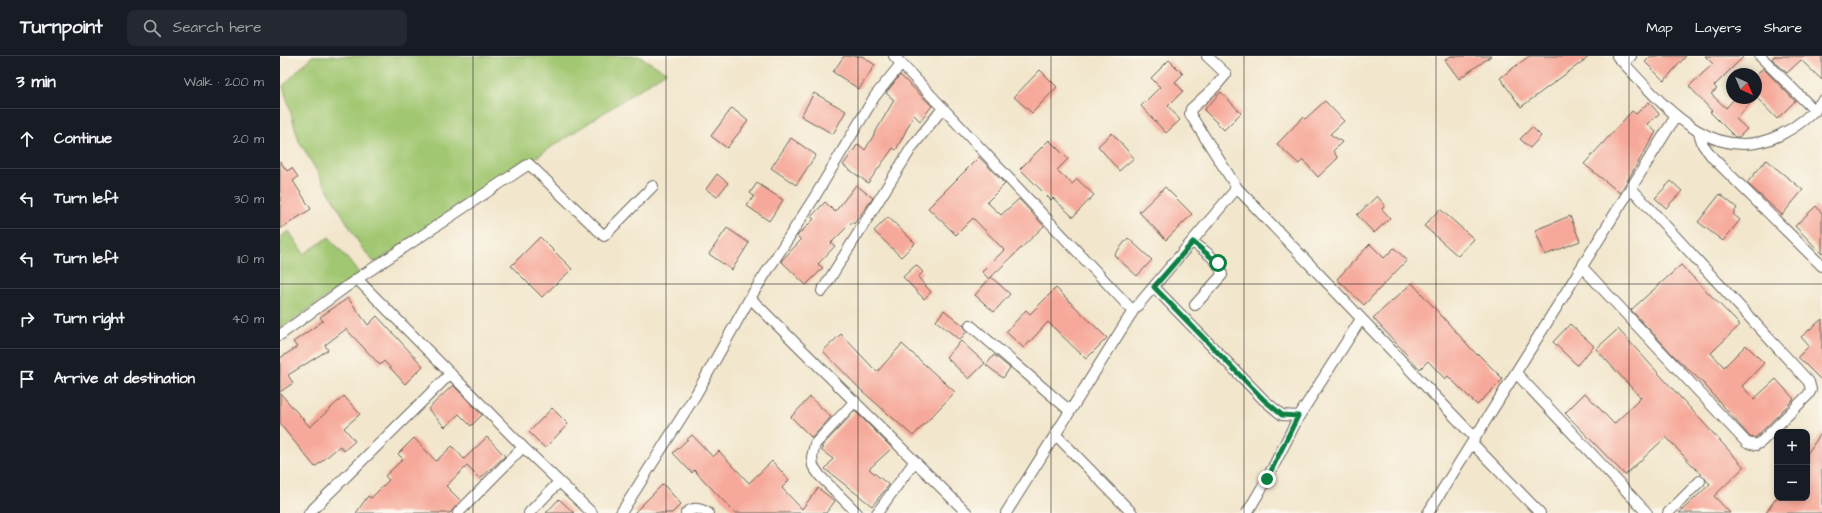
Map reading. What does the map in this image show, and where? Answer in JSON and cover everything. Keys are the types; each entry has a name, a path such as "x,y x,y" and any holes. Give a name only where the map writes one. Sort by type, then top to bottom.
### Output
{"street":[{"path":"894,56 1133,311"},
{"path":"1207,56 1226,74 1215,87 1191,109 1190,114 1237,188 1361,318 1540,513"},
{"path":"1631,56 1620,60 1676,116 1699,133 1717,140 1740,145 1767,141 1793,128 1815,111 1822,102"},
{"path":"1760,56 1815,111"},
{"path":"621,513 695,396 750,298 814,198 875,96 901,64"},
{"path":"822,291 912,147 943,108"},
{"path":"1428,513 1676,116"},
{"path":"1699,133 1703,145 1714,158 1822,266"},
{"path":"280,335 357,279 529,164 604,236 654,186"},
{"path":"1006,513 1133,311 1193,242 1237,188"},
{"path":"1582,267 1747,443 1756,445 1760,442 1808,395 1811,390 1809,382 1631,188"},
{"path":"1193,242 1218,263 1222,275 1195,305"},
{"path":"357,279 523,447 592,513"},
{"path":"1154,287 1264,400 1282,415 1298,416"},
{"path":"750,298 967,513"},
{"path":"1247,513 1267,479 1298,416 1361,318"},
{"path":"970,325 1070,411"},
{"path":"1516,373 1647,513"},
{"path":"310,512 450,374"},
{"path":"855,401 814,444 812,457 813,466 820,476 857,513"},
{"path":"1055,434 1132,513"},
{"path":"458,513 523,447"},
{"path":"877,513 915,461"},
{"path":"1668,513 1700,481"},
{"path":"529,513 559,482"},
{"path":"686,513 696,509 703,510 708,513"}],"green space":[{"path":"312,56 639,56 666,72 375,263 362,248 299,141 283,86"},
{"path":"289,231 304,254 329,237 360,274 280,329 280,237"}],"building":[{"path":"844,56 862,56 875,65 859,89 833,72"},
{"path":"1451,56 1491,56 1459,79 1445,60"},
{"path":"1529,56 1590,56 1521,107 1500,78"},
{"path":"1651,56 1686,56 1664,81 1645,62"},
{"path":"1705,56 1744,56 1732,68 1726,68 1726,74 1714,86 1717,89 1711,94 1726,108 1730,104 1750,104 1736,119 1747,129 1739,137 1735,137 1710,112 1712,111 1689,86 1713,64"},
{"path":"1774,56 1822,56 1822,80 1801,60 1787,73 1772,59"},
{"path":"1169,60 1183,74 1175,82 1183,91 1168,106 1180,120 1166,133 1141,106 1160,87 1151,78"},
{"path":"1763,68 1795,101 1777,119 1762,103"},
{"path":"1040,70 1057,87 1032,113 1014,97"},
{"path":"900,75 932,106 920,121 914,115 896,150 893,148 868,183 843,165 858,144 865,150 894,100 886,93"},
{"path":"1221,92 1241,113 1224,130 1204,110"},
{"path":"814,93 846,111 833,134 801,116"},
{"path":"1325,101 1344,121 1330,134 1342,142 1333,151 1338,158 1318,177 1303,160 1299,164 1277,144 1303,117 1305,119"},
{"path":"1649,102 1659,114 1647,124 1656,132 1620,193 1584,164 1632,111 1636,114"},
{"path":"732,108 748,121 727,148 711,136"},
{"path":"1532,127 1541,136 1530,148 1520,139"},
{"path":"1112,133 1134,158 1119,171 1098,146"},
{"path":"791,138 816,155 796,185 771,168"},
{"path":"1049,140 1068,159 1057,170 1072,184 1077,179 1094,195 1073,217 1053,198 1051,200 1020,169"},
{"path":"979,157 1005,184 987,202 1001,215 1019,199 1044,226 989,279 982,272 1004,250 973,218 956,235 928,208"},
{"path":"1766,160 1803,190 1782,215 1747,183"},
{"path":"280,161 287,171 292,168 298,177 293,181 311,209 280,229"},
{"path":"717,174 728,183 717,197 706,189"},
{"path":"1671,181 1682,191 1666,208 1655,198"},
{"path":"757,183 783,200 769,221 747,206 754,196 750,193"},
{"path":"856,185 873,198 854,224 852,222 831,243 835,246 818,264 823,268 806,285 781,261 801,240 797,236 814,219 811,217 825,202 835,212"},
{"path":"1165,187 1192,214 1166,240 1139,212"},
{"path":"1720,194 1737,208 1733,214 1740,220 1723,241 1698,222"},
{"path":"1377,196 1385,205 1382,209 1390,218 1374,233 1357,215"},
{"path":"1816,206 1822,213 1822,254 1795,226"},
{"path":"1440,209 1474,239 1458,256 1424,226"},
{"path":"1570,216 1580,241 1545,255 1535,230"},
{"path":"888,217 915,243 901,257 874,231"},
{"path":"727,228 749,243 732,270 709,254"},
{"path":"540,237 572,269 542,297 511,266"},
{"path":"1128,238 1152,260 1137,276 1114,255"},
{"path":"1370,244 1384,258 1394,248 1407,260 1364,305 1337,279"},
{"path":"916,265 923,272 918,277 931,292 924,299 903,277"},
{"path":"1681,265 1740,325 1711,353 1724,367 1746,345 1764,363 1742,386 1754,399 1776,379 1794,399 1755,438 1750,437 1704,384 1674,356 1631,310"},
{"path":"991,277 1010,294 994,312 975,295"},
{"path":"1412,283 1477,355 1478,354 1503,379 1477,405 1448,376 1445,379 1428,361 1420,369 1373,318"},
{"path":"1056,288 1107,338 1086,359 1048,322 1024,348 1006,332 1026,310 1030,314"},
{"path":"348,298 368,325 377,316 423,366 405,384 384,361 380,365 346,329 325,345 328,350 288,375 293,383 280,392 280,358 297,347 293,342 323,321 320,317"},
{"path":"944,310 964,326 967,331 960,340 936,321"},
{"path":"1822,319 1822,381 1798,357 1809,346 1801,337"},
{"path":"1570,324 1594,346 1577,365 1553,342"},
{"path":"1618,329 1744,467 1714,496 1730,513 1679,513 1710,484 1666,437 1625,475 1565,413 1585,393 1614,424 1641,398 1596,349"},
{"path":"841,334 877,372 902,344 955,392 913,436 861,390 823,351"},
{"path":"961,341 985,363 969,379 946,357"},
{"path":"994,355 1010,368 1003,378 986,365"},
{"path":"453,385 482,415 471,426 459,414 445,427 428,409"},
{"path":"280,393 310,427 344,396 360,414 344,428 355,441 344,451 340,446 315,467 280,424"},
{"path":"810,397 831,417 812,438 791,417"},
{"path":"552,408 568,424 545,448 529,432"},
{"path":"855,411 892,448 869,469 889,485 872,506 825,469 833,459 821,450 823,448 821,447"},
{"path":"1822,432 1822,513 1766,513 1774,501 1810,501 1810,450"},
{"path":"692,435 713,457 719,451 749,483 772,461 789,480 782,488 802,509 818,488 835,501 826,513 735,513 694,470 692,473 673,453"},
{"path":"487,437 505,456 480,479 467,466 446,486 461,501 450,513 356,513 368,496 371,498 389,480 385,476 403,459 398,454 414,438 436,461 452,446 464,459"},
{"path":"663,484 681,504 672,513 634,513"},
{"path":"559,499 574,513 546,513"}],"route":[{"path":"1218,263 1193,242 1154,287 1264,400 1282,415 1298,416 1267,479"}]}
